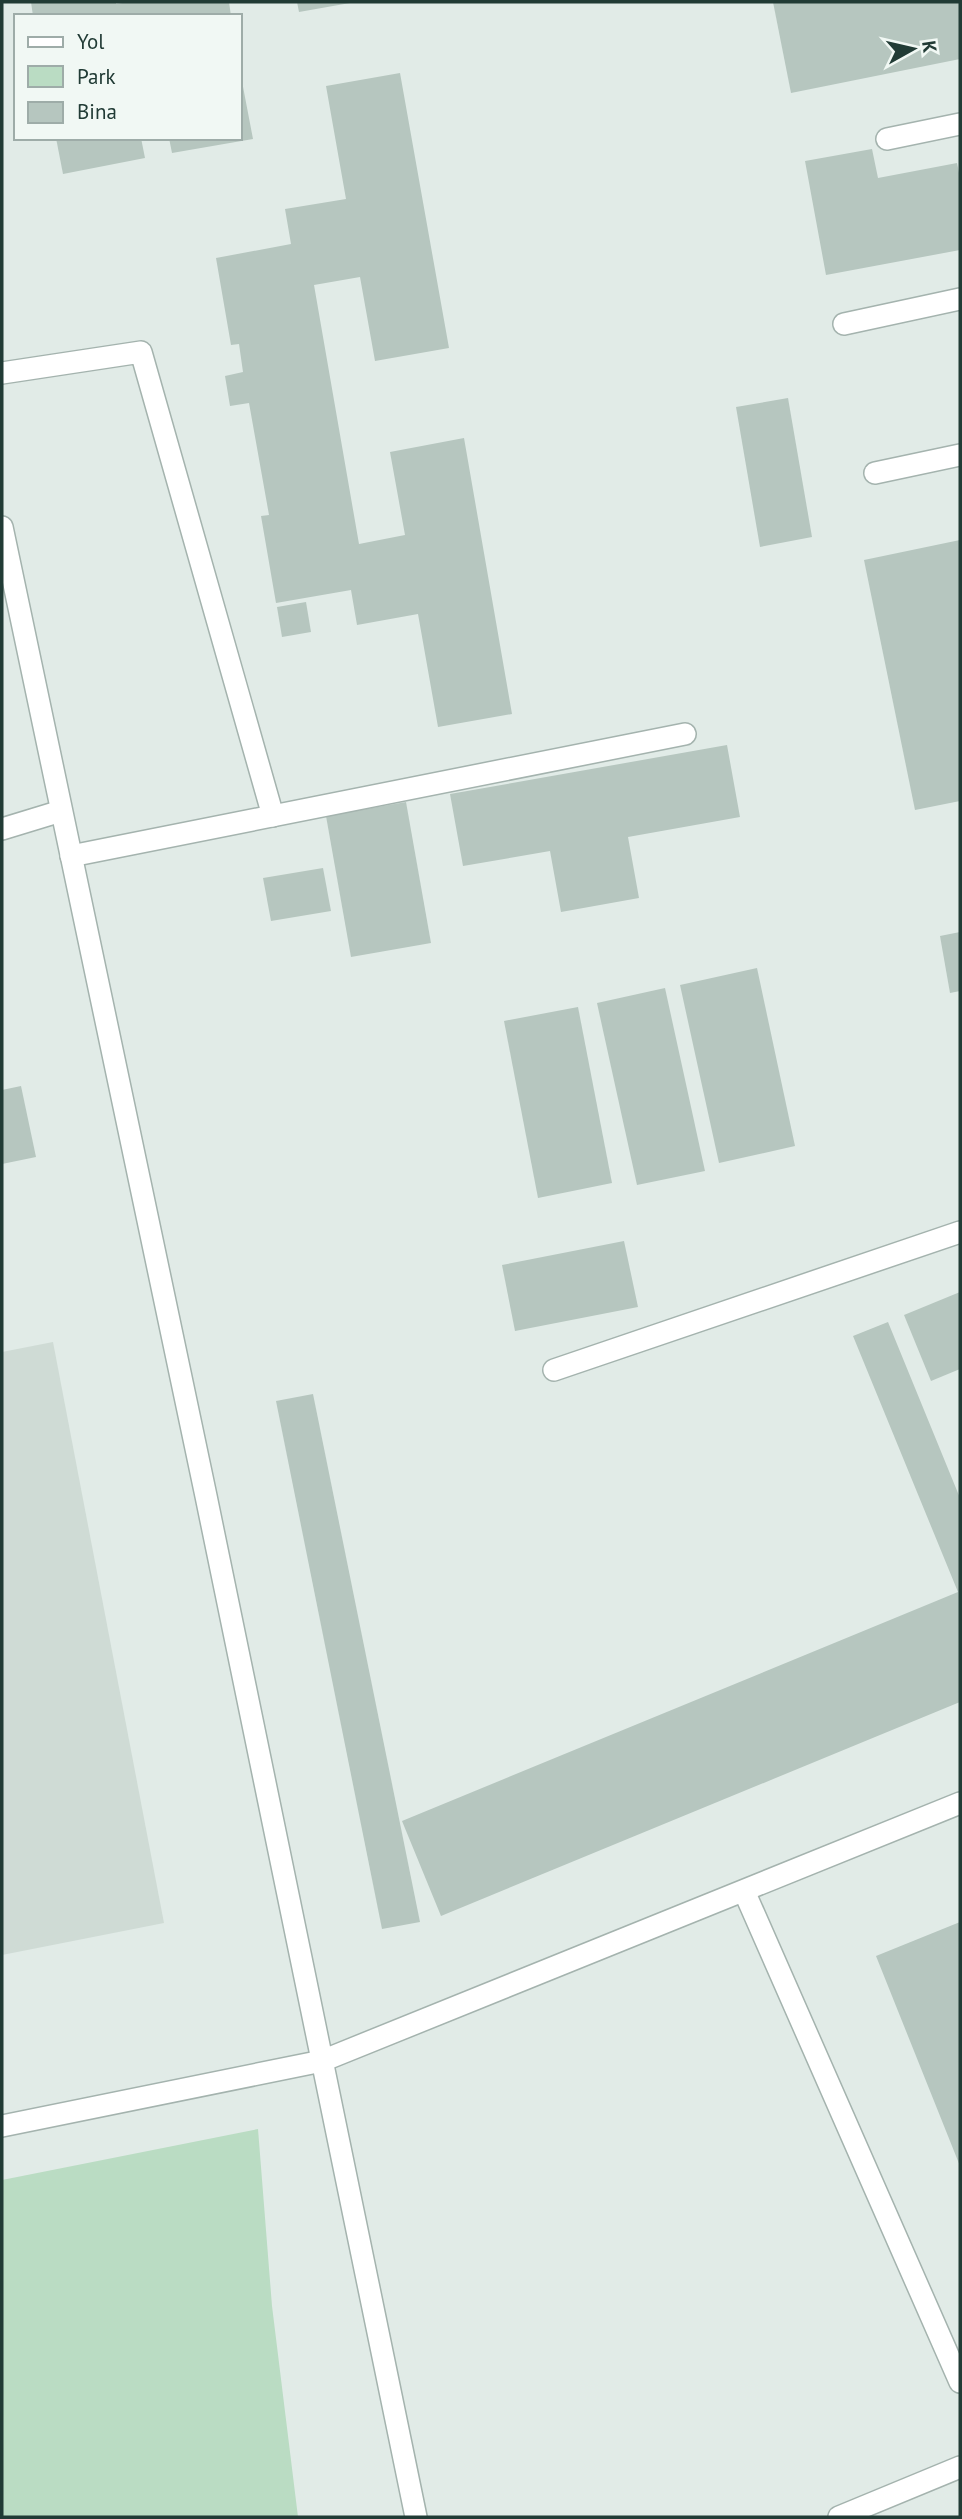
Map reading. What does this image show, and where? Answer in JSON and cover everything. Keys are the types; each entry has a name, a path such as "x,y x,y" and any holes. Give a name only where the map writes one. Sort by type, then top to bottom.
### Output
{"street":[{"path":"887,139 960,124"},
{"path":"844,324 960,299"},
{"path":"2,373 141,352 273,816"},
{"path":"875,473 960,456"},
{"path":"2,527 416,2517"},
{"path":"71,856 685,734"},
{"path":"2,829 61,811"},
{"path":"554,1370 960,1232"},
{"path":"2,2126 322,2061 960,1803"},
{"path":"744,1891 960,2382"},
{"path":"844,2516 960,2467"}],"shaded area":[{"path":"53,1342 164,1923 2,1955 2,1352"}],"green space":[{"path":"258,2129 272,2306 298,2517 2,2517 2,2180"}],"building":[{"path":"31,2 229,2 231,14 33,14"},
{"path":"297,2 349,2 350,3 299,12"},
{"path":"773,2 960,2 960,59 791,93"},
{"path":"400,73 449,348 375,361 360,277 314,285 359,544 405,535 390,452 464,438 512,714 438,727 418,614 357,625 351,590 276,603 261,516 269,515 249,403 230,406 225,376 243,372 239,344 231,345 216,258 291,244 285,209 346,199 326,86"},
{"path":"242,81 253,139 172,153 169,140 242,140"},
{"path":"56,140 141,140 145,158 63,174"},
{"path":"872,149 878,178 957,163 960,178 960,250 826,275 805,161"},
{"path":"788,398 812,537 760,547 736,407"},
{"path":"960,540 960,801 915,810 864,560"},
{"path":"306,602 311,632 282,637 277,607"},
{"path":"727,745 740,817 628,837 639,898 561,912 550,851 463,866 450,794"},
{"path":"406,802 431,943 351,957 326,816"},
{"path":"323,868 331,911 271,921 263,878"},
{"path":"960,932 960,991 950,993 940,936"},
{"path":"757,968 795,1146 719,1163 680,985"},
{"path":"665,988 705,1171 637,1185 597,1003"},
{"path":"578,1007 612,1183 538,1198 504,1021"},
{"path":"21,1086 36,1157 2,1164 2,1090"},
{"path":"624,1241 638,1307 515,1331 502,1265"},
{"path":"960,1292 960,1369 931,1381 904,1315"},
{"path":"888,1322 960,1498 960,1702 441,1916 402,1821 958,1592 853,1336"},
{"path":"313,1394 420,1922 382,1929 276,1401"},
{"path":"960,1922 960,2166 876,1956"}]}
